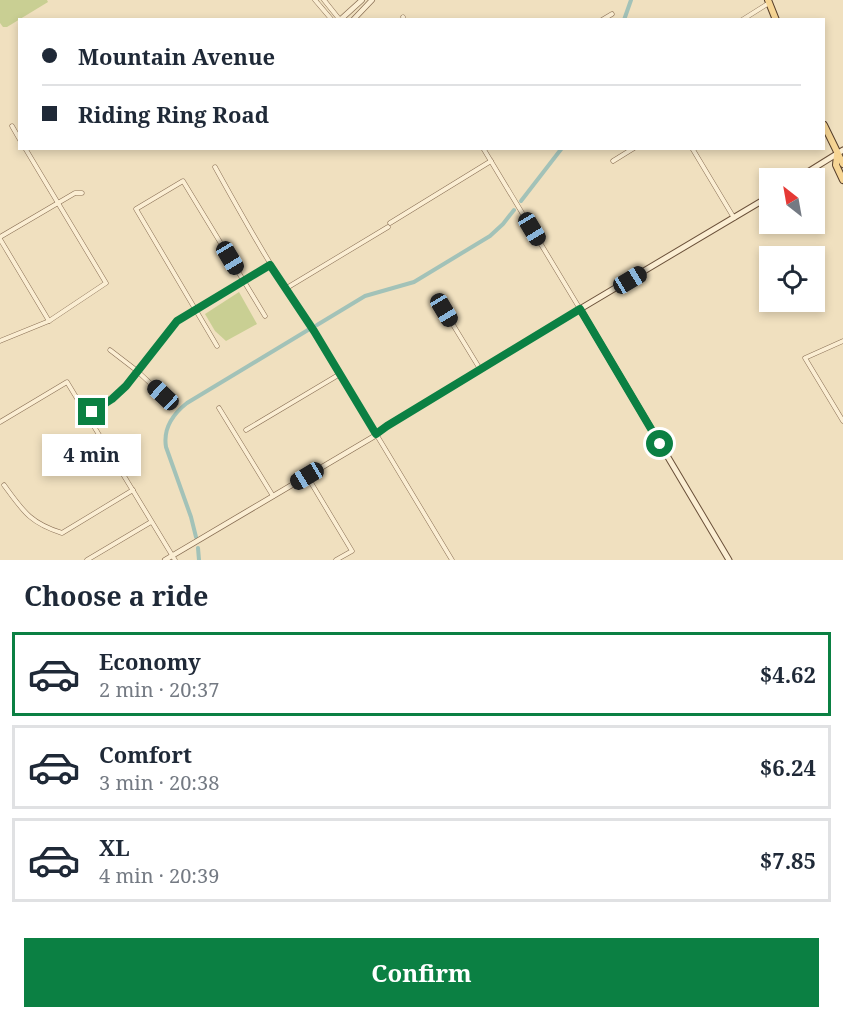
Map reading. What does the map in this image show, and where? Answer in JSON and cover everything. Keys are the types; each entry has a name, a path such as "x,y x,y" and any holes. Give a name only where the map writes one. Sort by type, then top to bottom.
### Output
{"main road":[{"path":"768,1 775,18"},
{"path":"825,127 843,164"},
{"path":"815,168 843,150"},
{"path":"837,155 836,165 843,180"},
{"path":"729,560 580,309 759,203"}],"street":[{"path":"315,0 330,18"},
{"path":"324,0 339,18"},
{"path":"341,18 362,0"},
{"path":"355,18 372,0"},
{"path":"745,18 768,1"},
{"path":"605,18 612,14"},
{"path":"12,126 18,136"},
{"path":"0,341 49,321 106,283 26,150"},
{"path":"165,560 174,558 192,544 580,309 484,150"},
{"path":"613,161 631,150"},
{"path":"693,150 734,218"},
{"path":"285,289 491,161"},
{"path":"215,167 270,265 314,331 452,560"},
{"path":"217,346 136,209 183,181 265,316"},
{"path":"49,321 0,238 75,193 82,193"},
{"path":"87,415 112,399 126,386 136,370 177,321 270,265"},
{"path":"444,310 480,369"},
{"path":"843,341 805,358 843,422"},
{"path":"110,350 163,395"},
{"path":"246,430 340,374"},
{"path":"0,422 67,382 174,558"},
{"path":"219,408 273,496"},
{"path":"307,476 352,551 336,560"},
{"path":"4,485 32,520 62,533 133,490"},
{"path":"87,560 151,522"}],"green space":[{"path":"0,0 47,0 48,2 18,18 7,27 3,27 0,23"},
{"path":"239,292 257,324 226,341 215,331 205,314"}],"waterway":[{"path":"625,18 631,0"},
{"path":"521,201 560,150"},
{"path":"317,325 365,296 414,282 490,236 514,210"},
{"path":"196,537 166,447 165,440 170,422 187,403 308,330"},
{"path":"198,548 199,560"}],"route":[{"path":"92,412 112,399 126,386 136,370 177,321 270,265 314,331 376,434 580,309 660,444"}]}
